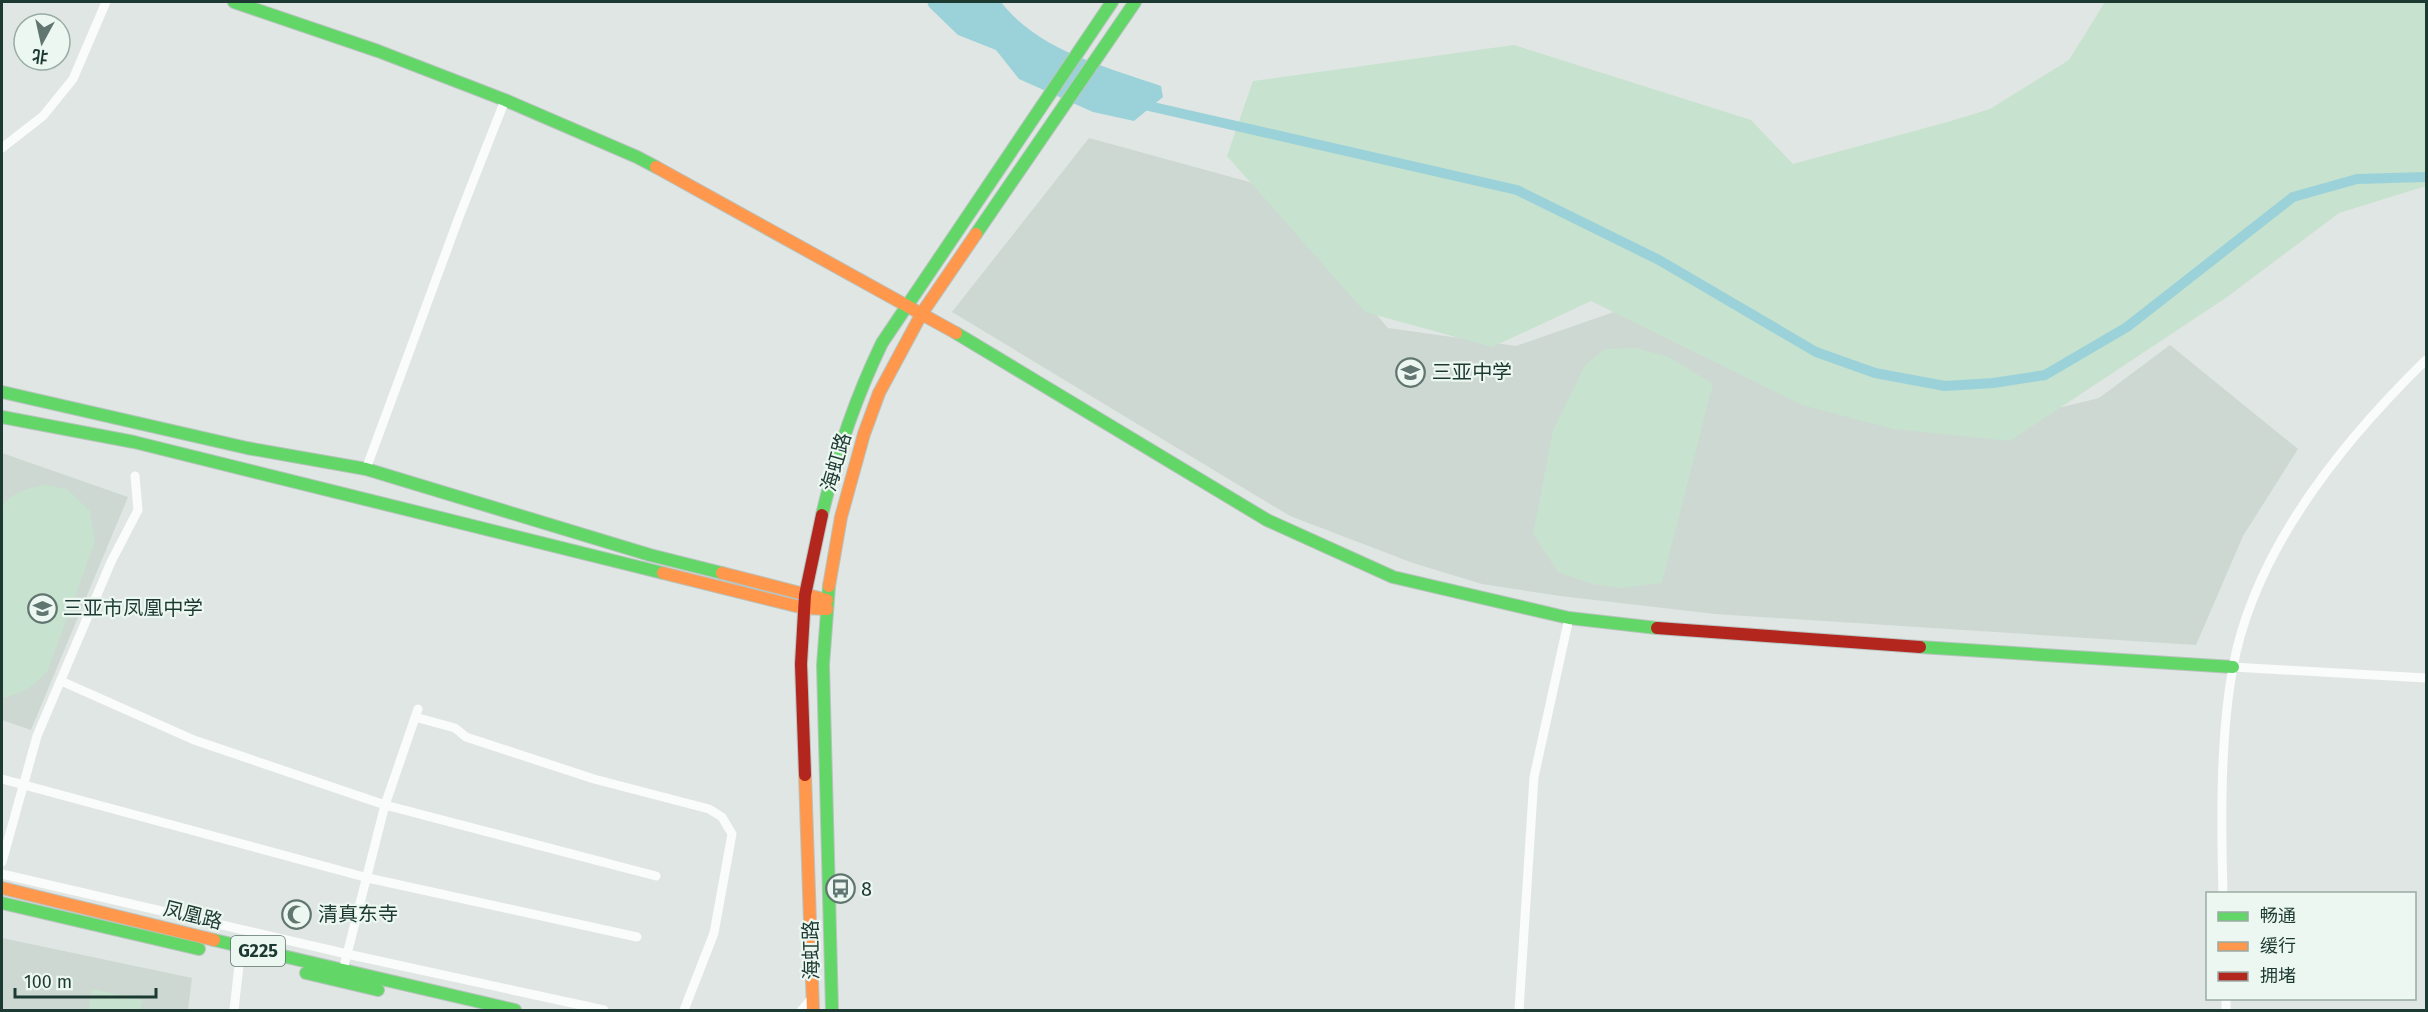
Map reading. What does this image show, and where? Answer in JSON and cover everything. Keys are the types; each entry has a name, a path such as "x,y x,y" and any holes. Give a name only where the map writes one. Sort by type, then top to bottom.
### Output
{"main road":[{"path":"234,2 378,51 505,100 637,157 906,307 922,313 1268,520 1393,577 1569,618 1694,632 2233,667"},
{"name":"海虹路","path":"813,1011 801,664 804,602 822,513 844,433 874,357 1048,94 1080,52 1112,2"},
{"name":"海虹路","path":"832,1011 823,665 827,604 841,517 864,434 879,393 922,313 1135,2"},
{"path":"2,392 247,448 366,469 804,602"},
{"path":"2,417 134,442 804,602 827,604"},
{"name":"凤凰路","path":"2,888 241,953 469,1011"},
{"name":"凤凰路","path":"2,903 241,953 343,970 515,1011"}],"street":[{"path":"2,148 43,116 73,79 106,2"},
{"path":"366,469 459,217 505,100"},
{"path":"2223,892 2225,742 2233,667 2246,617 2280,541 2314,487 2394,392 2427,360"},
{"path":"2,862 37,736 111,562 138,510 135,476"},
{"path":"1519,1011 1534,777 1569,618"},
{"path":"2233,667 2427,678"},
{"path":"61,681 194,740 385,805 656,876"},
{"path":"343,970 385,805 417,713 455,728 466,737 594,779 709,809 722,818 732,834 714,933 684,1011"},
{"path":"2,779 368,878 638,937"},
{"path":"2,874 604,1011"},
{"path":"234,1011 241,953"},
{"path":"802,1011 813,997"}],"shaded area":[{"name":"三亚中学","path":"1089,138 1264,186 1388,328 1516,346 1634,305 2010,420 2099,398 2170,345 2298,449 2243,536 2196,645 1715,614 1560,596 1482,584 1413,563 1290,516 952,312"},
{"name":"三亚市凤凰中学","path":"2,453 128,497 31,730 2,720"},
{"path":"2,938 192,978 188,1010 2,1010"}],"green space":[{"path":"2105,2 2426,2 2426,186 2339,213 2227,297 2010,441 1893,429 1802,405 1591,301 1492,347 1365,312 1227,156 1253,81 1514,45 1751,120 1793,164 1990,109 2069,60"},
{"path":"1636,348 1669,357 1713,384 1662,583 1621,588 1592,584 1558,572 1533,534 1553,430 1585,365 1605,349"},
{"name":"三亚市凤凰中学","path":"45,485 67,489 90,511 95,542 48,670 28,689 2,698 2,506 21,491"},
{"path":"92,989 143,1000 140,1010 88,1010"}],"water":[{"path":"927,2 1001,2 1016,19 1054,45 1096,64 1161,86 1163,97 1134,121 1093,112 1019,79 996,50 958,35 929,7"}],"waterway":[{"path":"1140,104 1517,190 1659,260 1816,352 1875,373 1945,386 1993,383 2045,375 2127,327 2293,197 2357,179 2426,177"}],"traffic: fast":[{"path":"234,2 378,51 505,100 656,167"},
{"path":"822,515 847,427 882,343 1112,2"},
{"path":"976,234 1135,2"},
{"path":"956,333 1267,520 1393,577 1569,618 1657,628"},
{"path":"2,392 247,448 366,469 650,555 722,573"},
{"path":"2,417 134,442 663,573"},
{"path":"829,586 823,665 832,1010"},
{"path":"1920,647 2233,667"},
{"path":"2,903 199,949"},
{"path":"214,940 515,1010"},
{"path":"306,973 378,990"}],"traffic: slow":[{"path":"656,167 956,333"},
{"path":"829,586 841,517 864,434 879,393 922,313 976,234"},
{"path":"663,573 804,608 827,609"},
{"path":"722,573 827,600"},
{"path":"805,775 813,1010"},
{"path":"2,888 214,940"}],"traffic: jam":[{"path":"805,775 801,664 805,595 822,515"},
{"path":"1657,628 1920,647"}],"place":[{"name":"三亚中学","path":"1411,372"},
{"name":"三亚市凤凰中学","path":"42,608"},
{"name":"8","path":"840,889"},
{"name":"清真东寺","path":"297,914"}]}
